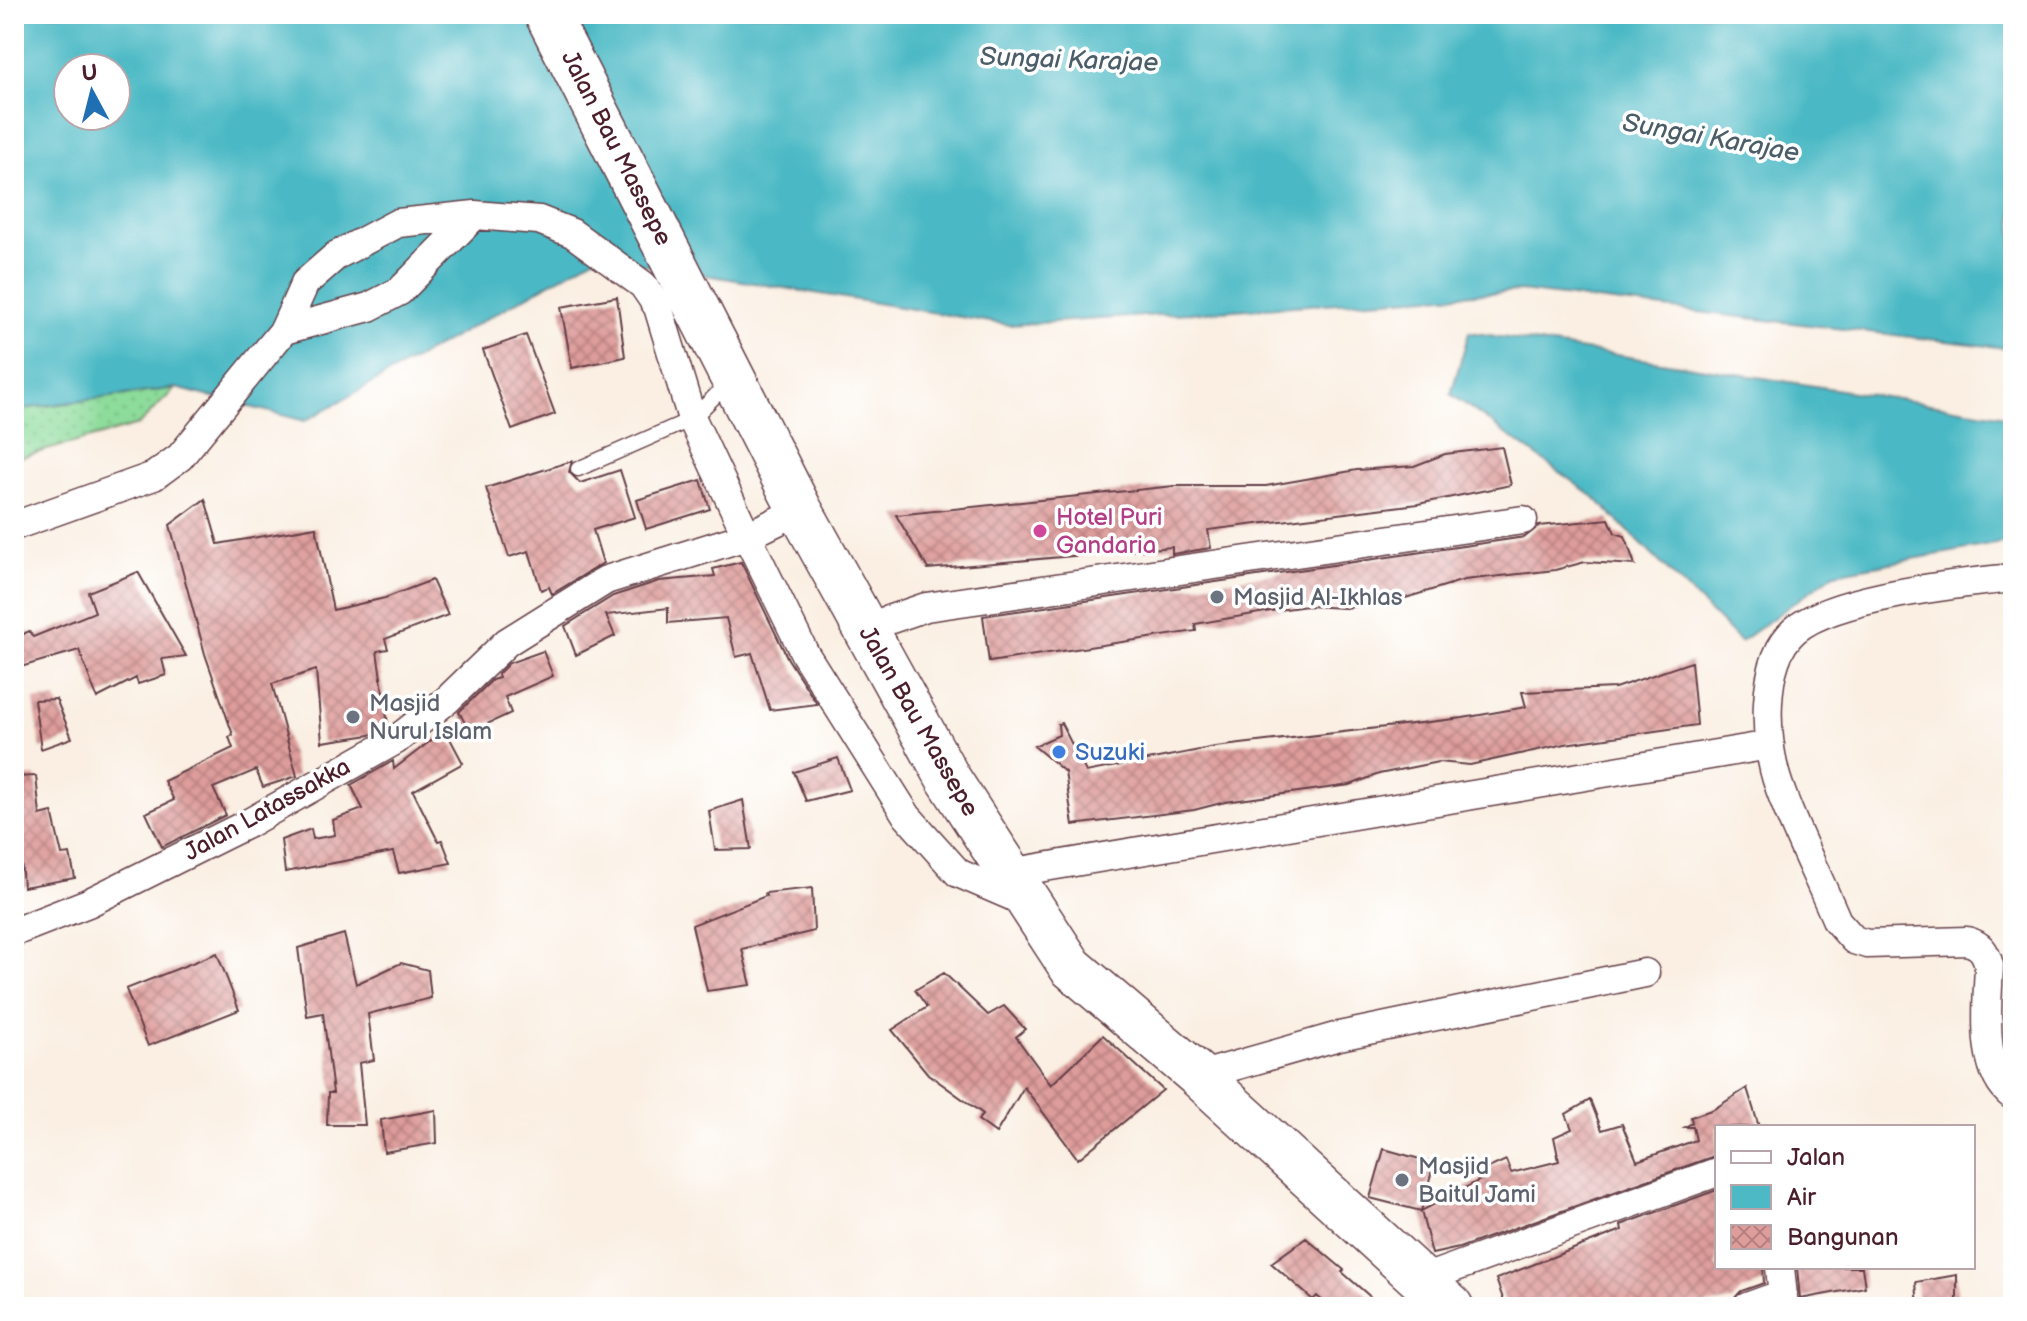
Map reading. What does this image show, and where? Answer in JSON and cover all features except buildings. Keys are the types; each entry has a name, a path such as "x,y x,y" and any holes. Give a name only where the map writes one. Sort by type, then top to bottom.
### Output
{"highway":[{"name":"Jalan Bau Massepe","path":"547,14 700,308 732,379 800,510 948,778 1071,967 1199,1076 1437,1293"}],"street":[{"path":"14,526 154,476 200,436 284,330 305,283 337,255 398,223 504,214 539,220 572,233 643,285 658,307 692,419 805,654 907,816 958,873 1019,889 1770,745"},
{"path":"284,330 369,307 400,291 475,215"},
{"name":"Jalan Latassakka","path":"14,932 88,903 247,824 396,740 447,700 507,642 606,580 747,536 800,510"},
{"path":"865,628 918,609 1523,520"},
{"path":"2013,578 1876,599 1826,614 1797,627 1780,645 1771,675 1770,745 1779,785 1837,921 1846,933 1867,944 1967,941 1979,945 1984,951 1989,965 1992,1057 1997,1075 2013,1096"},
{"path":"1199,1076 1339,1036 1645,973"},
{"path":"1437,1293 1715,1173"},
{"path":"1747,1307 1783,1289"}],"lane":[{"path":"578,469 692,419 732,379"}],"green space":[{"path":"176,388 138,425 14,459 14,410"}],"water":[{"name":"Sungai Karajae","path":"14,14 2013,14 2013,349 1520,291 1009,325 596,257 305,421 176,388 14,410"},
{"path":"1469,332 2013,417 2013,541 1835,573 1740,642 1594,497 1451,394"}],"place":[{"name":"Hotel Puri Gandaria","path":"1040,531"},
{"name":"Masjid Al-Ikhlas","path":"1217,597"},
{"name":"Masjid Nurul Islam","path":"353,717"},
{"name":"Suzuki","path":"1059,752"},
{"name":"Masjid Baitul Jami","path":"1402,1180"}]}
